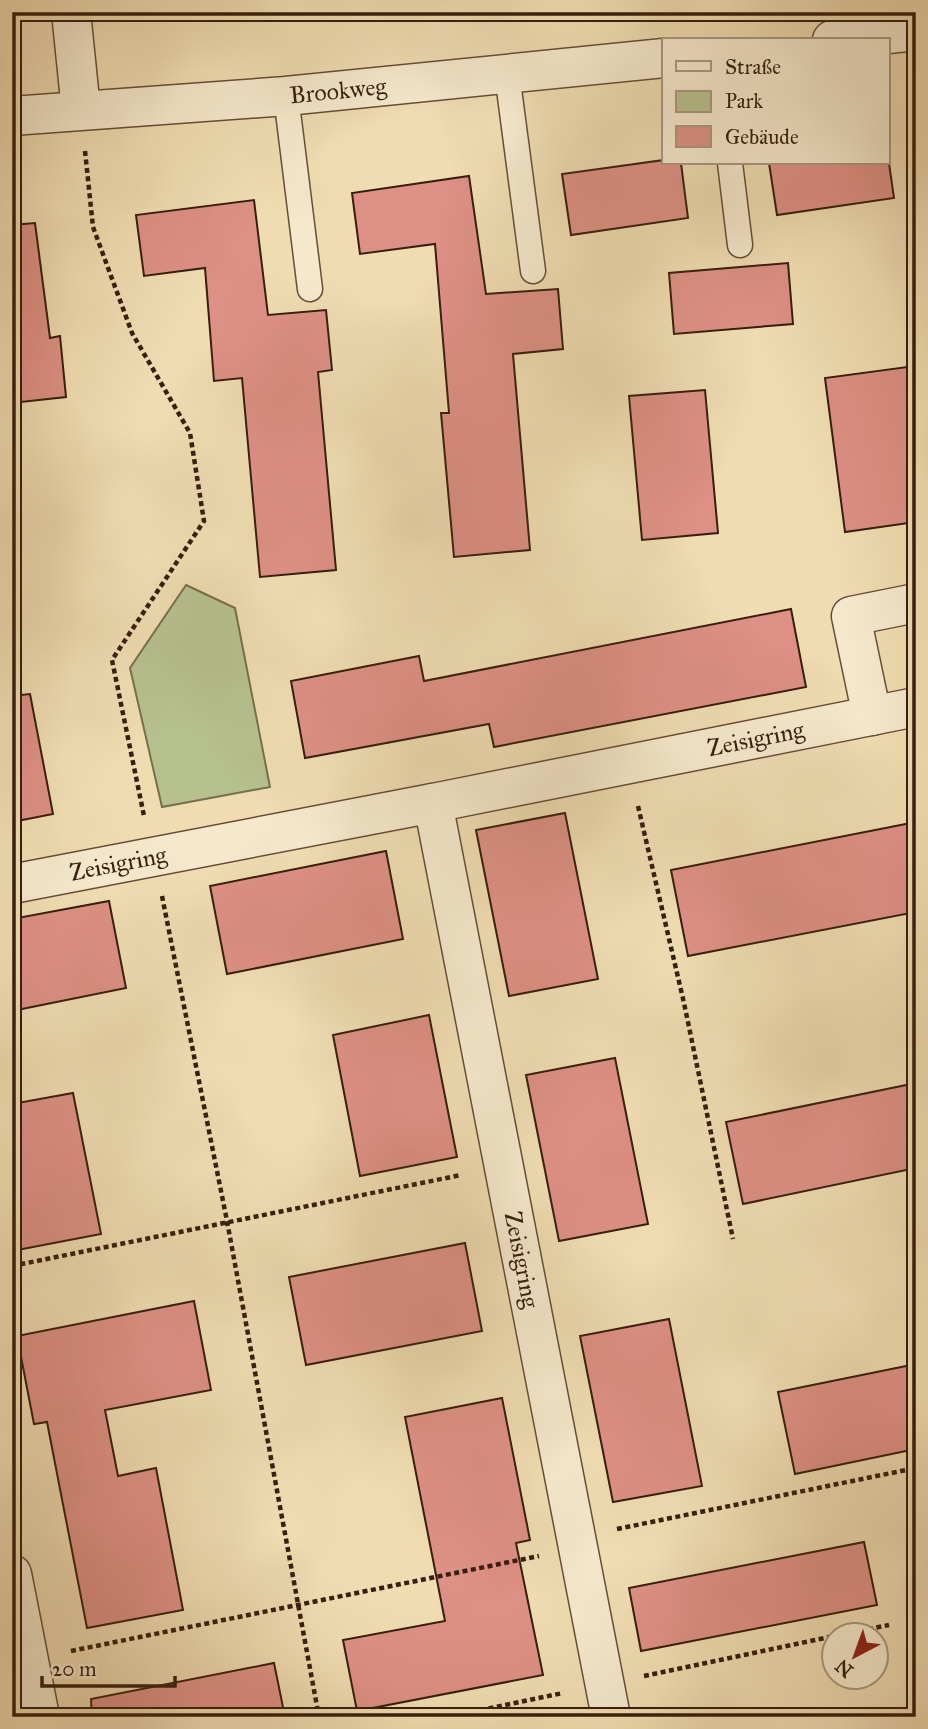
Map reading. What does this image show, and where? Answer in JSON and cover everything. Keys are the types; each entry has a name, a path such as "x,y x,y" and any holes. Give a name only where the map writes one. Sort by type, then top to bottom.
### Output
{"street":[{"path":"71,12 81,110"},
{"path":"851,38 916,31"},
{"name":"Brookweg","path":"12,116 286,96 662,58"},
{"path":"872,716 851,616 916,603"},
{"name":"Zeisigring","path":"12,884 916,707"},
{"name":"Zeisigring","path":"433,803 611,1717"},
{"path":"12,1574 40,1717"}],"lane":[{"path":"507,74 533,271"},
{"path":"286,96 310,289"},
{"path":"730,164 740,245"}],"path":[{"path":"81,110 93,227 132,333 190,433 204,521 112,660 227,1221 319,1717"},
{"path":"628,764 684,1003 733,1239"},
{"path":"12,1266 503,1166"},
{"path":"29,1660 298,1605 916,1468"}],"green space":[{"path":"186,585 235,608 270,787 162,807 130,668"}],"building":[{"path":"662,160 662,164 681,164 688,218 571,235 562,174"},
{"path":"769,164 889,164 894,198 777,215"},
{"path":"469,176 486,294 558,289 563,349 513,354 530,550 454,557 441,413 449,413 435,244 360,254 352,193"},
{"path":"254,200 268,315 326,310 332,370 318,372 336,570 260,577 242,378 214,381 205,268 144,276 136,215"},
{"path":"35,223 50,338 60,336 66,397 12,403 12,225"},
{"path":"788,263 793,324 674,334 669,273"},
{"path":"907,367 916,432 916,522 845,532 825,378"},
{"path":"705,390 718,533 642,540 629,396"},
{"path":"791,609 806,687 494,747 489,724 305,758 291,681 419,656 424,681"},
{"path":"30,694 53,814 12,822 12,696"},
{"path":"565,813 598,979 509,996 476,830"},
{"path":"916,822 916,912 688,956 671,870"},
{"path":"386,851 403,939 227,974 210,886"},
{"path":"109,901 126,988 12,1011 12,919"},
{"path":"429,1015 457,1157 360,1176 333,1035"},
{"path":"615,1058 648,1224 559,1241 526,1075"},
{"path":"916,1083 916,1168 743,1204 726,1122"},
{"path":"73,1093 101,1234 12,1251 12,1104"},
{"path":"465,1243 482,1331 306,1365 289,1277"},
{"path":"194,1301 211,1390 105,1410 118,1476 156,1468 183,1610 87,1628 47,1422 34,1424 17,1336"},
{"path":"669,1319 702,1486 613,1502 580,1336"},
{"path":"916,1364 916,1449 795,1474 778,1392"},
{"path":"502,1398 530,1540 516,1543 543,1675 357,1711 343,1640 445,1621 405,1417"},
{"path":"864,1542 877,1605 641,1651 629,1588"},
{"path":"274,1663 285,1717 92,1717 91,1699"}]}
